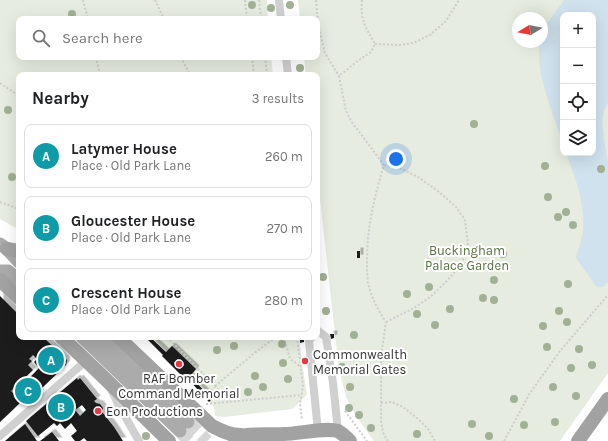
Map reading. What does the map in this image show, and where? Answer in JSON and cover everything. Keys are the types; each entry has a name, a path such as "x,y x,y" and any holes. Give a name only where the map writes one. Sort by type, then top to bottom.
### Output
{"highway":[{"path":"0,280 16,295"},
{"path":"64,340 87,360 169,441"},
{"path":"121,340 212,426 226,433 233,435 286,434 326,430 338,431 350,441"},
{"path":"578,441 608,399"},
{"path":"224,441 242,435"}],"main road":[{"path":"9,248 16,258"},
{"path":"0,270 8,271 16,278"},
{"path":"85,340 184,426 102,340"}],"street":[{"path":"279,0 281,16"},
{"path":"286,60 288,72"},
{"path":"320,332 326,337 338,431"},
{"path":"310,340 318,431"},
{"path":"0,436 87,360"},
{"path":"109,383 118,404 139,441"}],"path":[{"path":"83,0 87,16"},
{"path":"155,0 163,16"},
{"path":"245,0 247,16"},
{"path":"259,0 261,16"},
{"path":"316,0 317,16"},
{"path":"362,0 361,9 364,25 375,44"},
{"path":"375,44 413,43 430,35 446,22 459,0"},
{"path":"320,32 325,53 339,76 346,111 351,121 384,165 400,168 418,177 456,206 465,220 468,243 464,258 458,268 430,297 414,308 386,322"},
{"path":"339,76 371,52 375,44"},
{"path":"97,60 99,72"},
{"path":"182,60 188,72"},
{"path":"252,60 254,72"},
{"path":"265,60 267,72"},
{"path":"0,83 16,94"},
{"path":"384,165 369,225 367,263 368,282 371,293 386,322 381,356 381,423 384,435 388,441"},
{"path":"0,202 16,209"},
{"path":"504,441 534,387 560,351 608,296"},
{"path":"169,340 215,386 228,402"},
{"path":"215,386 272,340"},
{"path":"285,340 290,359 301,367"},
{"path":"297,340 303,386 300,404 301,418"},
{"path":"205,404 302,395"},
{"path":"381,403 392,402 403,407 418,418 428,429 435,441"},
{"path":"342,409 367,441"}],"green space":[{"path":"0,0 267,0 268,16 16,16 16,60 271,60 273,72 16,72 16,228 0,219"},
{"name":"Buckingham Palace Garden","path":"298,0 608,0 608,373 560,441 374,441 354,413 346,397 339,369 320,199 320,72 306,72 304,60 320,60 320,16 300,16"},
{"path":"148,340 299,340 307,395 292,409 225,417 215,416 214,407 188,379 186,380 162,356 163,355"}],"water":[{"path":"564,0 608,0 608,102 602,121 608,162 608,282 602,287 596,286 576,258 582,238 583,211 576,182 567,156 596,156 596,12 560,12 560,135 546,93 540,66 540,48 548,48 548,22"}],"building":[{"path":"357,251 360,251 360,258 357,258"},
{"path":"0,296 16,312 16,340 46,340 67,360 66,365 43,387 23,404 21,402 0,422","holes":["33,355 37,359 34,362 39,368 14,394 11,391 33,370 28,365 32,361 29,359"]},
{"path":"330,334 334,334 334,338 331,339"},
{"path":"148,340 153,340 166,352 172,346 196,369 190,376 212,399 209,402 188,379 186,380 162,356 163,355","holes":["178,359 184,365 180,369 174,363"]},
{"path":"306,358 307,362 303,363 303,359"},
{"path":"77,378 78,380 80,378 97,399 94,401 100,404 103,408 102,412 123,441 87,441 84,438 80,441 75,441 71,436 77,431 71,423 65,429 60,423 57,426 54,423 38,436 26,421","holes":["82,405 86,410 80,416 75,410"]},
{"path":"25,424 37,441 5,441"},
{"path":"52,432 59,441 40,441"}],"tunnel":[{"path":"188,422 207,441"},
{"path":"180,431 189,441"}],"place":[{"name":"Latymer House","path":"51,360"},
{"name":"Commonwealth Memorial Gates","path":"305,361"},
{"name":"RAF Bomber Command Memorial","path":"179,364"},
{"name":"Crescent House","path":"28,391"},
{"name":"Gloucester House","path":"61,407"},
{"name":"Eon Productions","path":"98,411"}]}
